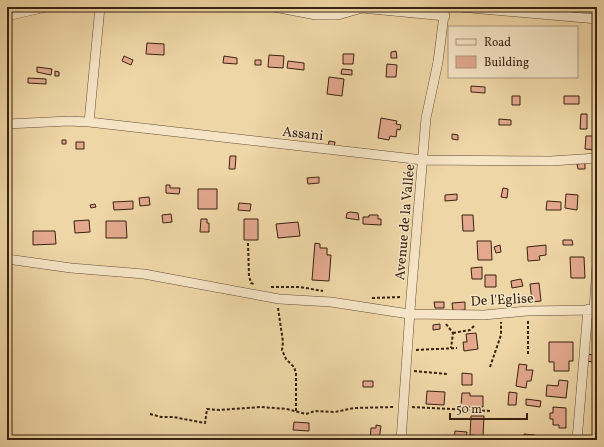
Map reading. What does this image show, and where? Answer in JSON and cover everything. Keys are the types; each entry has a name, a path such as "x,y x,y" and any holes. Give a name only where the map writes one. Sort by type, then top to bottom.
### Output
{"street":[{"path":"7,16 46,7"},
{"path":"89,122 100,7"},
{"path":"274,7 321,15 338,15 362,8 445,12"},
{"path":"460,7 597,19"},
{"name":"Avenue de la Vallée","path":"401,440 409,314 426,118 438,62 445,12"},
{"name":"Assani","path":"7,124 69,121 89,122 423,160 551,162 597,158"},
{"name":"De l'Eglise","path":"7,259 71,268 144,274 279,299 331,302 409,314 484,315 528,311 593,310"},
{"path":"577,440 597,265"}],"path":[{"path":"248,243 249,276 251,283 257,284"},
{"path":"266,287 300,287 326,292"},
{"path":"279,299 279,319 283,342 282,350 286,359 294,367 296,373 296,412"},
{"path":"528,311 528,354"},
{"path":"490,367 501,335 502,313"},
{"path":"438,315 453,332 451,348"},
{"path":"453,332 470,330 484,315"},
{"path":"407,350 456,348"},
{"path":"405,370 447,374"},
{"path":"150,414 205,423 207,409 219,410 261,407 306,414 315,411 335,412 375,406 491,412"}],"building":[{"path":"7,7 13,7 12,11 7,10"},
{"path":"147,43 164,44 164,55 146,54"},
{"path":"396,51 397,58 391,58 391,52"},
{"path":"343,54 354,54 353,64 343,64"},
{"path":"269,55 284,56 283,68 268,67"},
{"path":"124,56 133,60 131,65 122,61"},
{"path":"224,56 237,58 237,64 223,63"},
{"path":"255,60 261,60 261,65 255,65"},
{"path":"288,61 304,63 304,70 287,68"},
{"path":"387,64 397,65 396,77 386,77"},
{"path":"37,67 52,69 51,75 37,72"},
{"path":"342,69 352,70 352,75 341,74"},
{"path":"55,71 59,72 59,76 55,76"},
{"path":"329,77 344,79 342,96 327,94"},
{"path":"28,78 46,79 46,84 28,83"},
{"path":"471,86 485,87 485,93 471,92"},
{"path":"512,96 520,96 520,105 512,105"},
{"path":"564,96 579,96 579,104 564,104"},
{"path":"581,114 587,114 587,129 580,129"},
{"path":"381,118 397,121 396,124 401,125 400,130 397,129 396,137 390,136 389,140 378,138"},
{"path":"499,119 511,120 511,125 499,125"},
{"path":"452,134 458,135 458,140 452,139"},
{"path":"586,136 597,136 596,150 585,149"},
{"path":"62,140 66,140 66,144 62,144"},
{"path":"329,141 335,142 334,149 328,147"},
{"path":"76,142 84,142 84,149 76,149"},
{"path":"230,156 236,156 235,169 229,169"},
{"path":"585,163 585,169 578,169 577,164"},
{"path":"319,177 319,183 308,184 307,178"},
{"path":"166,185 170,185 170,188 180,188 179,194 166,193"},
{"path":"503,188 508,189 507,198 501,197"},
{"path":"198,189 217,189 217,209 198,209"},
{"path":"457,194 457,200 445,201 445,195"},
{"path":"566,194 578,195 577,210 565,208"},
{"path":"149,197 150,205 140,206 139,198"},
{"path":"133,201 133,209 114,210 113,202"},
{"path":"547,201 561,202 561,210 546,210"},
{"path":"239,203 251,204 250,211 238,210"},
{"path":"95,204 96,207 91,208 90,205"},
{"path":"347,213 358,213 359,220 346,218"},
{"path":"171,214 172,222 163,223 162,215"},
{"path":"369,215 378,215 378,219 381,219 381,225 363,224 363,217 369,217"},
{"path":"462,215 473,215 474,231 463,231"},
{"path":"201,219 207,219 207,223 209,223 209,232 200,232"},
{"path":"244,219 258,219 258,240 244,240"},
{"path":"89,220 90,232 75,233 74,221"},
{"path":"106,221 126,221 127,238 106,238"},
{"path":"298,222 300,236 278,238 276,224"},
{"path":"33,231 55,231 56,244 33,245"},
{"path":"563,240 572,240 573,245 563,245"},
{"path":"477,241 491,241 492,260 478,260"},
{"path":"315,243 320,244 320,248 327,248 327,255 331,255 329,281 312,280"},
{"path":"500,245 501,252 496,253 494,247"},
{"path":"546,245 546,255 539,256 540,260 528,261 527,247"},
{"path":"570,257 584,257 585,278 571,278"},
{"path":"482,267 482,279 472,279 471,268"},
{"path":"485,275 496,275 496,287 485,287"},
{"path":"521,279 523,286 512,288 511,281"},
{"path":"539,283 541,301 532,302 530,284"},
{"path":"434,302 444,302 444,308 435,308"},
{"path":"465,302 465,310 453,311 452,303"},
{"path":"440,324 440,329 433,330 433,325"},
{"path":"476,333 478,349 464,351 463,342 467,342 466,334"},
{"path":"549,342 573,342 573,361 569,361 569,371 554,371 554,362 549,362"},
{"path":"587,354 594,355 593,362 586,361"},
{"path":"519,364 527,365 526,370 533,370 531,381 527,381 526,388 516,386"},
{"path":"462,373 472,374 472,385 462,385"},
{"path":"559,380 568,381 566,398 546,396 547,385 558,386"},
{"path":"363,381 373,381 373,387 363,387"},
{"path":"427,391 445,392 444,405 426,404"},
{"path":"509,392 517,393 516,405 508,405"},
{"path":"462,393 470,393 470,396 483,396 483,407 461,407"},
{"path":"526,399 541,401 540,407 526,405"},
{"path":"553,407 566,408 566,428 559,428 559,425 553,425 553,419 550,419 550,413 553,413"},
{"path":"471,416 484,416 483,436 470,435"},
{"path":"294,422 309,423 309,431 293,430"},
{"path":"376,425 381,426 379,440 370,440 371,428 376,428"},
{"path":"455,431 467,432 466,438 454,437"},
{"path":"524,434 535,435 534,440 524,440"}]}
